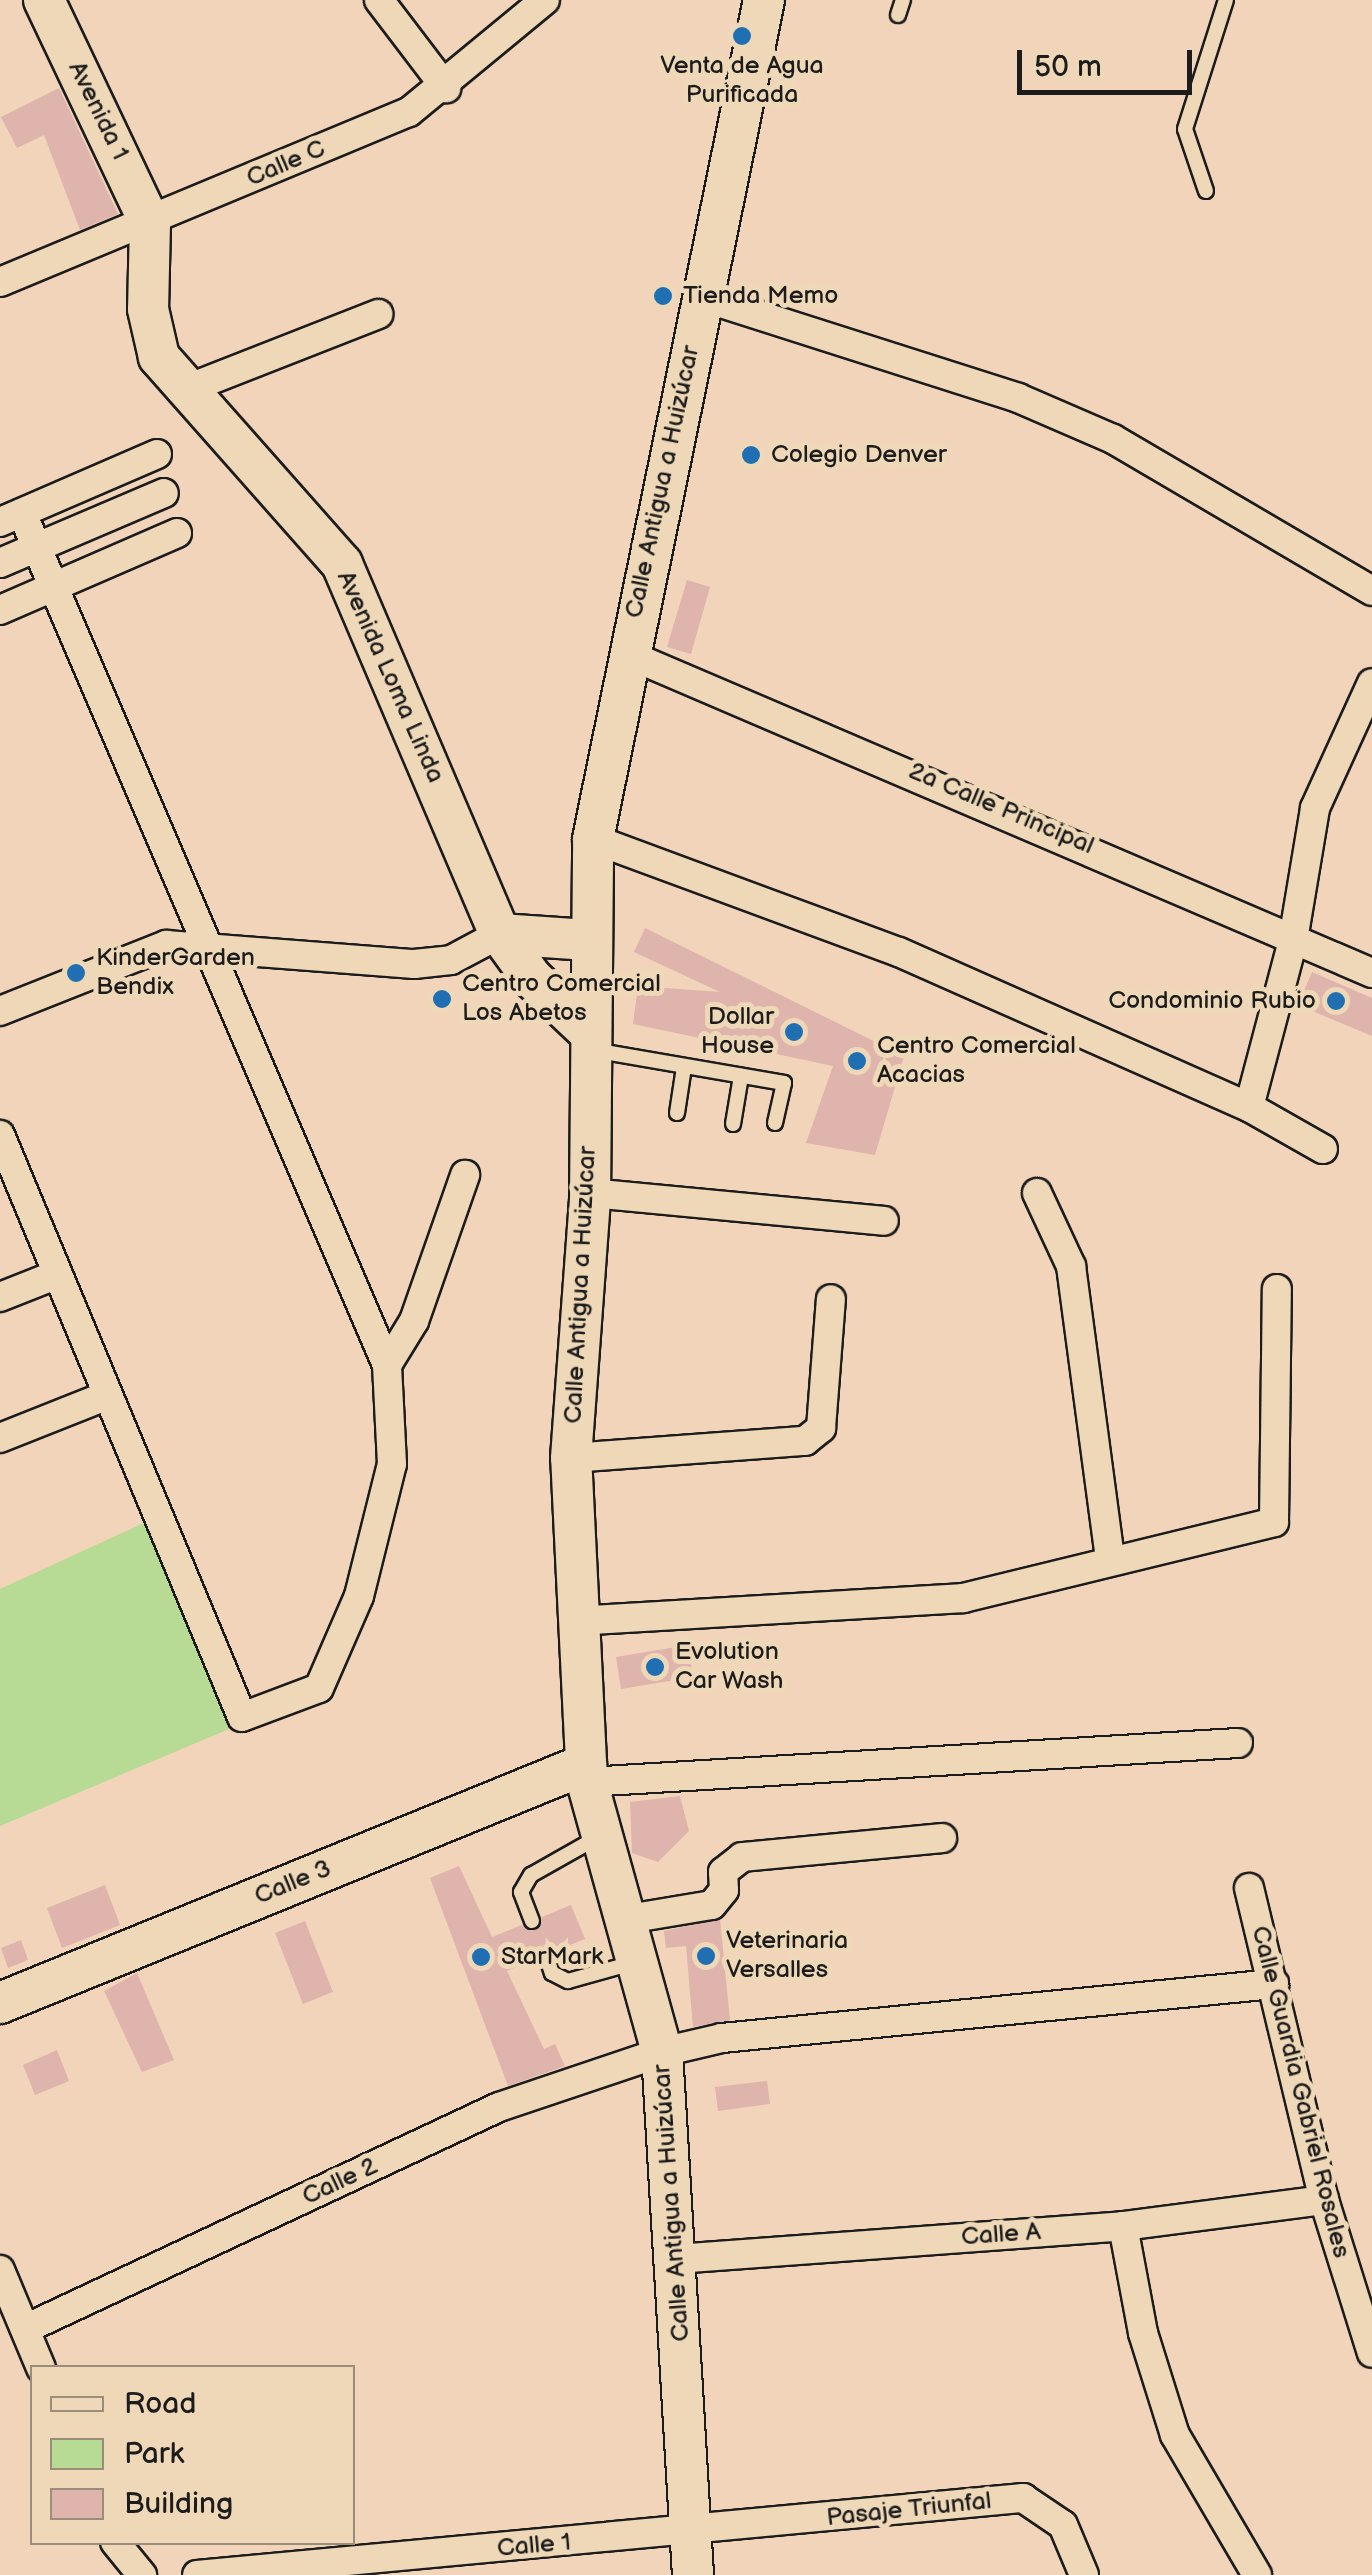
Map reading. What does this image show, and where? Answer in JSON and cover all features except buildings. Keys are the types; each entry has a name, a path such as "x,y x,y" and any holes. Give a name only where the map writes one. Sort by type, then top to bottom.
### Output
{"main road":[{"name":"Avenida 1","path":"44,0 150,223"},
{"name":"Calle Antigua a Huizúcar","path":"693,2575 662,2052 622,1920 587,1773 576,1622 571,1458 590,1193 588,940 593,839 627,654 764,0"},
{"name":"Avenida Loma Linda","path":"150,223 151,330 182,391 351,580 500,934 532,978 590,1041"},
{"path":"500,934 588,940"},
{"name":"Calle 3","path":"0,2003 587,1773"}],"street":[{"path":"379,0 446,88"},
{"name":"Calle C","path":"0,282 150,223 409,112 446,88 546,0"},
{"path":"702,297 1018,398 1097,432 1372,591"},
{"path":"182,391 378,314"},
{"path":"0,1135 242,1716 320,1688 359,1596 392,1464 387,1365 56,586 36,548 11,518 157,454"},
{"path":"0,563 164,493"},
{"path":"0,610 177,532"},
{"name":"2a Calle Principal","path":"627,654 1022,816 1372,972"},
{"path":"1249,1106 1293,940 1315,808 1372,683"},
{"path":"593,839 899,952 1249,1106 1322,1149"},
{"path":"0,1012 166,945 205,943 414,964 451,960 500,934"},
{"path":"387,1365 414,1321 465,1175"},
{"path":"590,1193 884,1221"},
{"path":"1037,1193 1072,1266 1110,1557"},
{"path":"0,1296 58,1274"},
{"path":"576,1622 963,1598 1110,1557 1274,1522 1277,1289"},
{"path":"571,1458 805,1441 822,1428 831,1299"},
{"path":"0,1438 108,1395"},
{"path":"587,1773 1238,1743"},
{"path":"622,1920 712,1905 724,1890 723,1872 742,1856 942,1838"},
{"name":"Calle Guardia Gabriel Rosales","path":"1248,1888 1324,2200 1372,2352"},
{"name":"Calle 2","path":"25,2329 498,2107 662,2052 722,2038 1274,1984"},
{"name":"Calle A","path":"676,2260 1123,2226 1324,2200"},
{"path":"1123,2226 1143,2333 1175,2435 1257,2575"},
{"path":"0,2270 40,2365"},
{"name":"Pasaje Triunfal","path":"692,2533 1024,2498 1063,2525 1084,2575"},
{"name":"Calle 1","path":"198,2575 692,2533"},
{"path":"118,2545 142,2575"}],"lane":[{"path":"898,15 903,0"},
{"path":"1206,191 1185,130 1226,0"},
{"path":"590,1041 684,1066 784,1083 775,1123"},
{"path":"677,1113 684,1066"},
{"path":"733,1124 742,1076"},
{"path":"532,1921 521,1892 531,1874 601,1836"},
{"path":"546,1955 552,1973 568,1981 635,1963"}],"green space":[{"path":"146,1522 236,1726 0,1826 0,1589"}],"place":[{"name":"Venta de Agua Purificada","path":"742,36"},
{"name":"Tienda Memo","path":"663,296"},
{"name":"Colegio Denver","path":"751,455"},
{"name":"KinderGarden Bendix","path":"76,973"},
{"name":"Centro Comercial Los Abetos","path":"442,999"},
{"name":"Condominio Rubio","path":"1336,1001"},
{"name":"Dollar House","path":"794,1032"},
{"name":"Centro Comercial Acacias","path":"857,1061"},
{"name":"Evolution Car Wash","path":"655,1667"},
{"name":"Veterinaria Versalles","path":"706,1956"},
{"name":"StarMark","path":"481,1957"}]}
